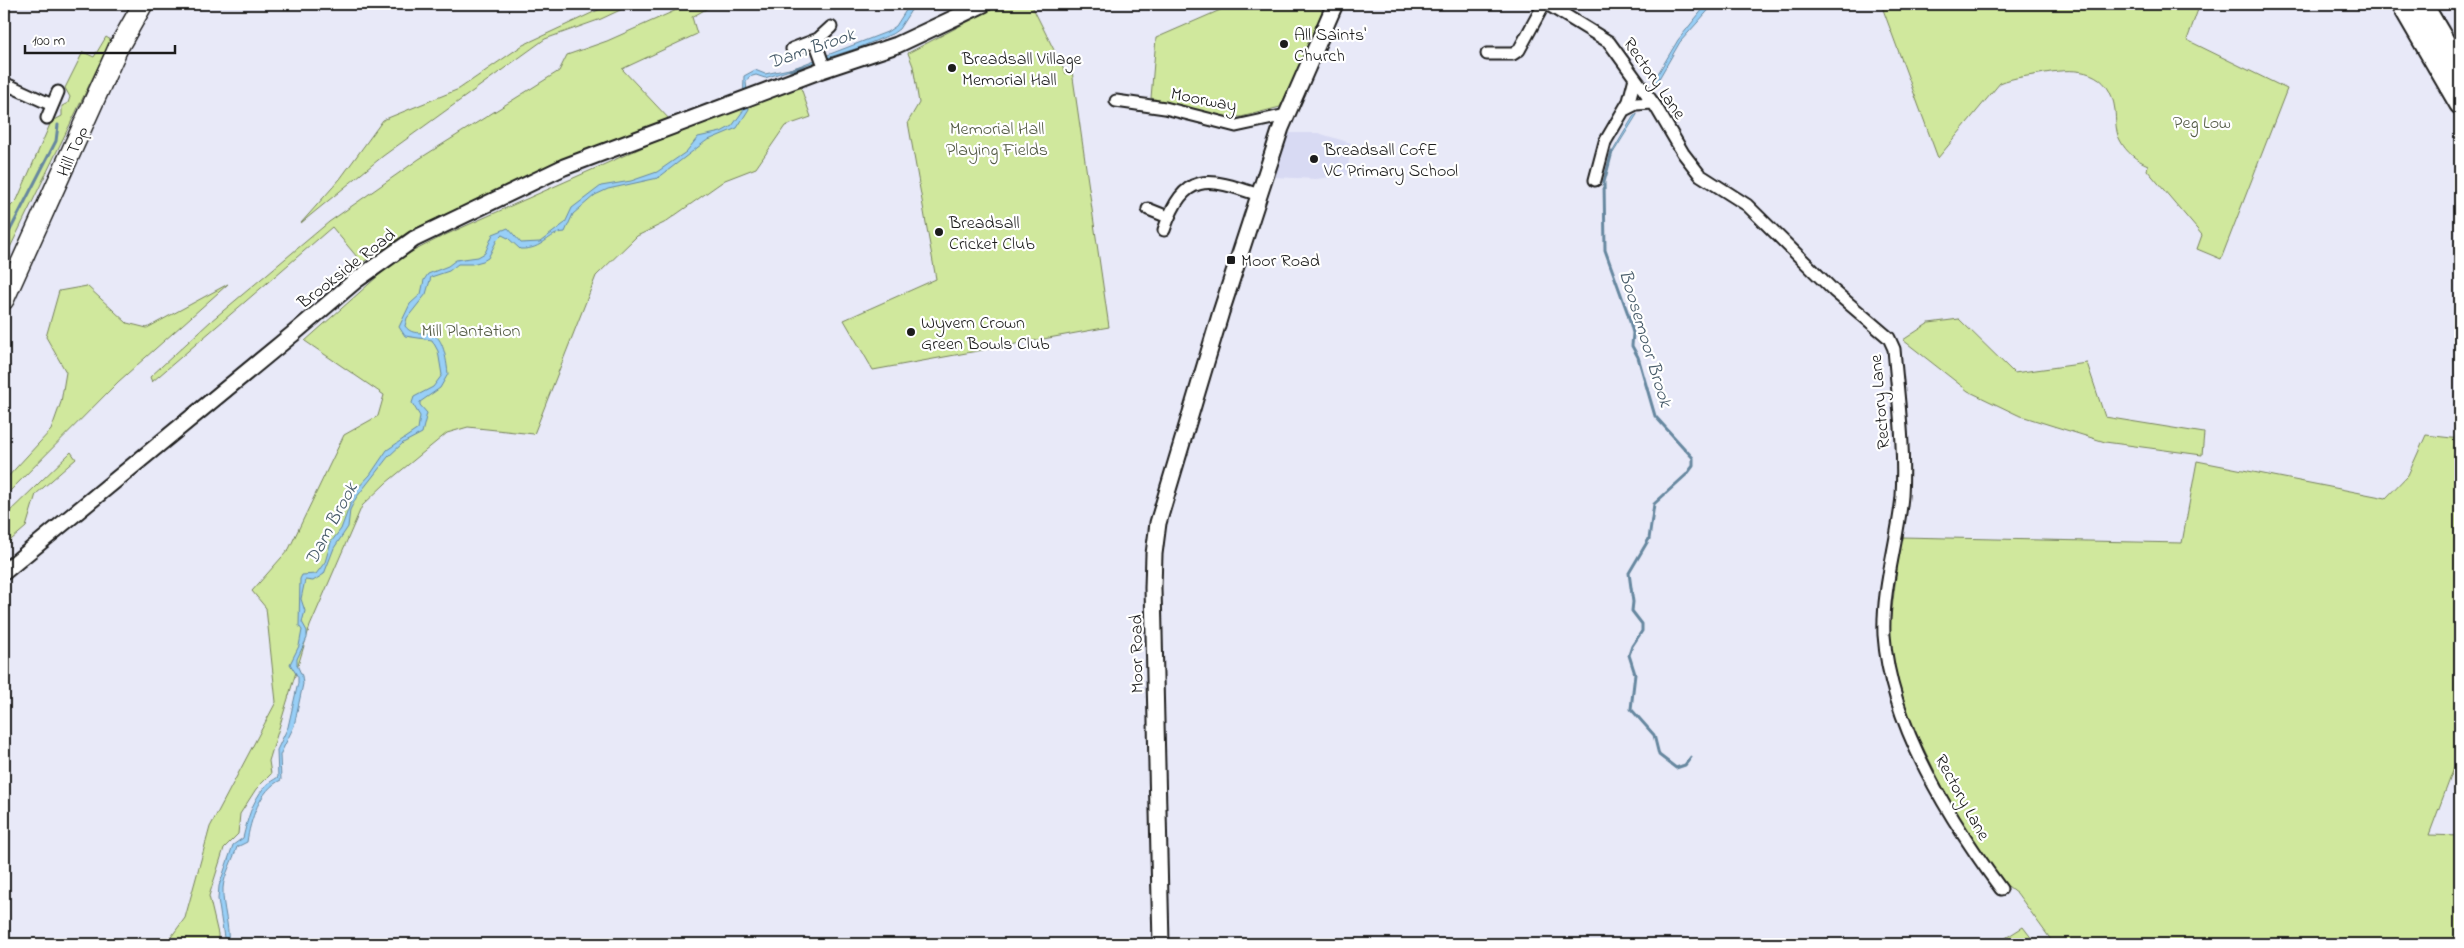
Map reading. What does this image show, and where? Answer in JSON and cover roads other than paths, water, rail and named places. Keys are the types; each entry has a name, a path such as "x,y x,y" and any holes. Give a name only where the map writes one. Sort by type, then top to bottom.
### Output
{"highway":[{"path":"2402,4 2460,104"},
{"path":"2422,4 2460,69"}],"main road":[{"name":"Hill Top","path":"4,300 8,281 118,48 143,4"}],"street":[{"name":"Brookside Road","path":"4,572 287,340 355,281 399,248 564,167 752,96 822,62 897,45 984,4"},
{"name":"Moor Road","path":"1161,944 1154,554 1158,523 1188,421 1286,115 1335,4"},
{"path":"1486,54 1513,54 1519,50 1545,4"},
{"name":"Rectory Lane","path":"1545,4 1609,42 1653,103 1683,153 1700,175 1707,182 1747,205 1834,291 1889,338 1894,349 1900,427 1902,496 1885,606 1884,633 1890,672 1905,720 1933,785 1965,840 2001,889"},
{"path":"792,49 815,41 831,27"},
{"path":"815,41 822,62"},
{"path":"1595,180 1605,142 1634,89 1635,78"},
{"path":"4,83 52,104"},
{"path":"47,118 58,92"},
{"name":"Moorway","path":"1116,101 1165,108 1236,126 1286,115"},
{"path":"1624,110 1636,104 1653,103"},
{"path":"1164,230 1168,217 1183,192 1191,186 1205,182 1218,182 1259,195"},
{"path":"1148,209 1168,217"}],"water":[{"path":"910,4 915,4 899,29 892,34 858,48 765,78 756,75 749,77 746,82 749,109 737,128 706,141 658,178 608,189 595,195 573,214 565,232 554,235 535,247 528,249 520,249 502,235 497,240 488,258 483,261 472,264 458,264 449,271 431,277 426,294 407,318 405,326 411,331 437,337 444,352 448,374 440,388 420,402 420,405 427,413 422,433 403,443 388,457 356,498 350,510 348,527 334,548 324,574 313,581 305,580 301,599 305,611 302,622 307,631 307,638 297,659 303,684 294,726 280,755 281,780 267,791 257,806 247,842 237,847 225,878 223,895 228,944 225,944 218,899 219,886 233,845 243,838 248,818 256,799 268,783 278,777 277,750 288,727 298,683 298,677 290,664 299,646 302,630 299,626 300,579 302,575 316,574 325,562 331,542 341,529 355,491 370,475 387,450 418,429 420,416 412,403 414,397 433,387 442,375 438,351 432,340 405,336 399,327 410,304 421,294 424,280 428,274 448,266 456,260 478,257 485,253 493,234 508,228 521,243 540,242 565,223 572,208 601,186 631,181 657,172 686,152 698,137 721,132 732,126 743,111 744,76 755,70 765,74 794,68 887,32 896,26"},
{"path":"1707,4 1714,4 1680,42 1657,82 1653,82 1678,40"},
{"path":"1638,113 1613,153 1610,156 1633,117"}],"waterway":[{"name":"Dam Brook","path":"790,70 804,66"},
{"path":"4,242 56,141 58,125"},
{"name":"Boosemoor Brook","path":"1612,152 1604,182 1605,250 1628,314 1633,333 1632,346 1638,357 1655,416 1693,458 1693,466 1687,474 1654,504 1649,539 1629,573 1633,602 1632,611 1642,624 1642,631 1632,646 1629,655 1635,674 1631,709 1654,735 1659,755 1676,768 1685,765 1691,757"}],"place":[{"name":"All Saints' Church","path":"1284,44"},
{"name":"Breadsall Village Memorial Hall","path":"952,68"},
{"name":"Breadsall CofE VC Primary School","path":"1314,159"},
{"name":"Breadsall Cricket Club","path":"939,232"},
{"name":"Moor Road","path":"1231,260"},
{"name":"Wyvern Crown Green Bowls Club","path":"911,332"}],"park label":[{"name":"Peg Low","path":"2202,122"},
{"name":"Memorial Hall Playing Fields","path":"997,138"},
{"name":"Mill Plantation","path":"471,330"}]}
